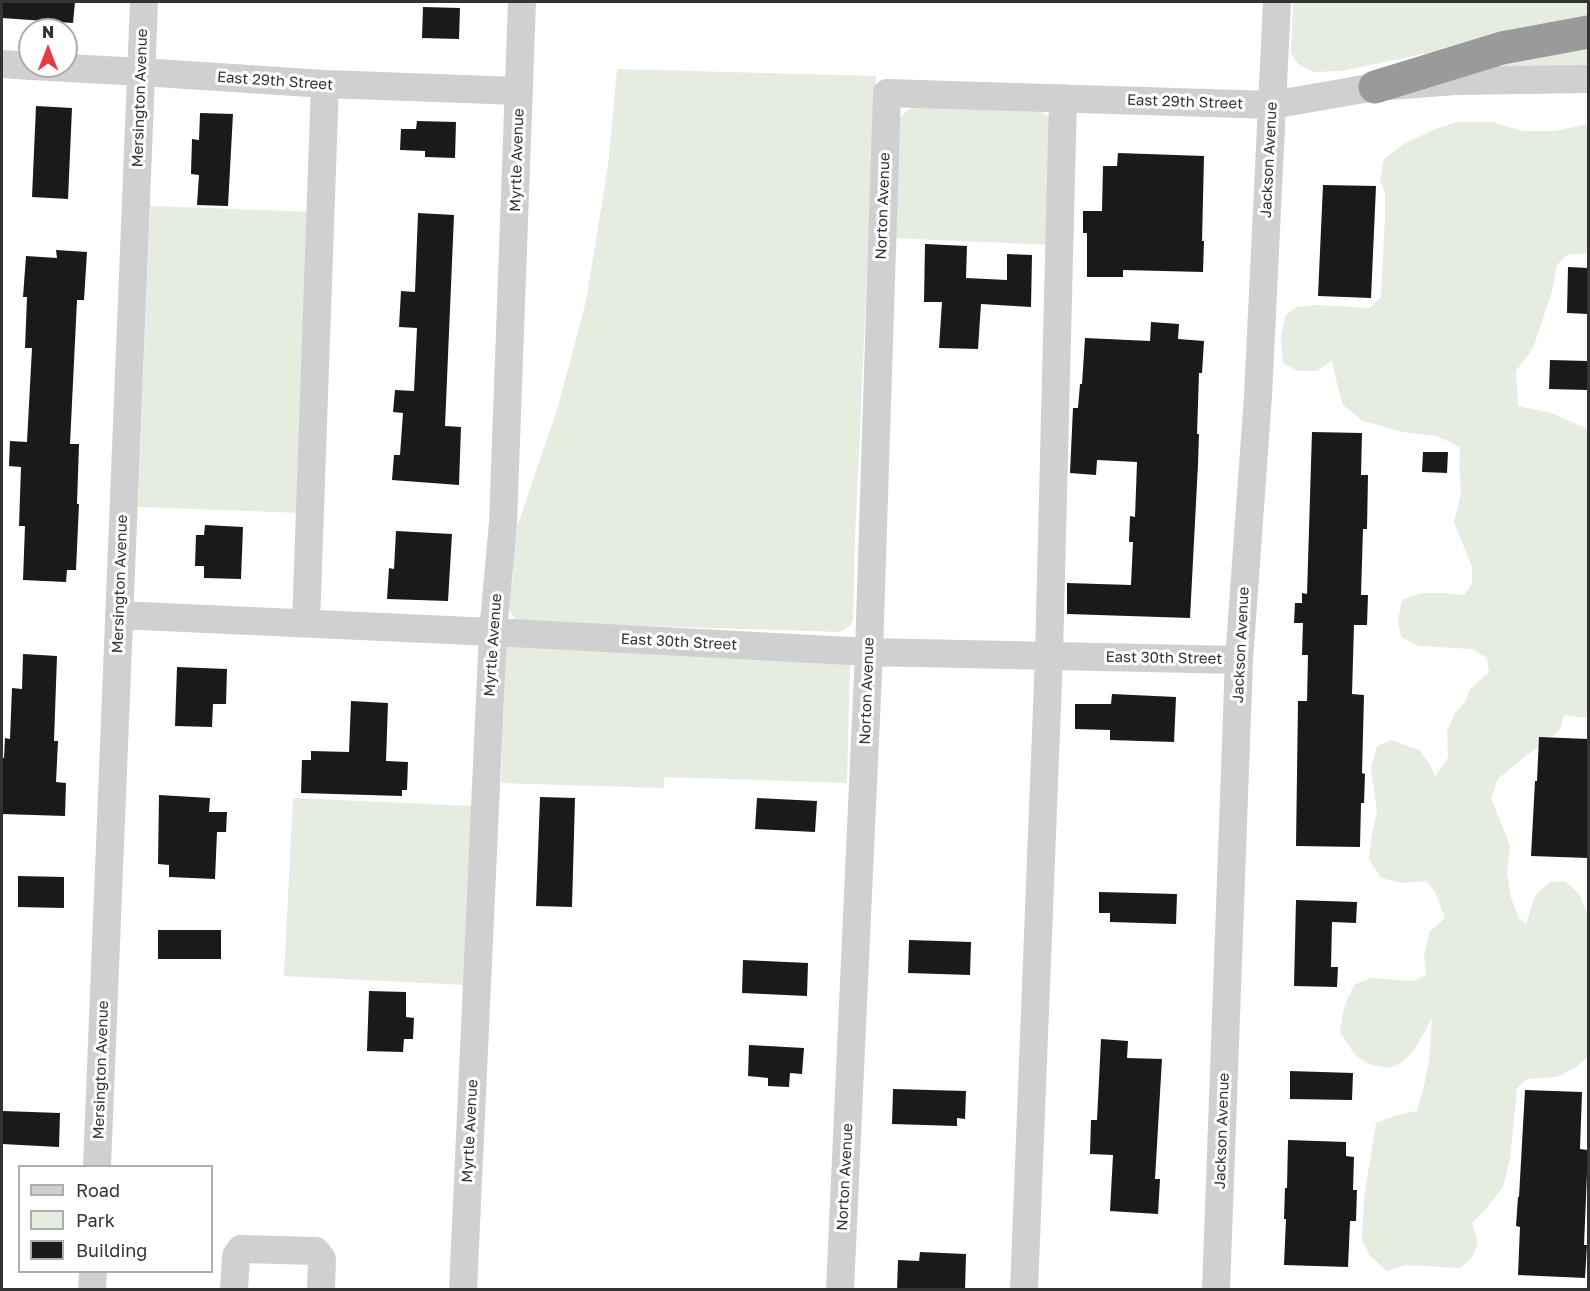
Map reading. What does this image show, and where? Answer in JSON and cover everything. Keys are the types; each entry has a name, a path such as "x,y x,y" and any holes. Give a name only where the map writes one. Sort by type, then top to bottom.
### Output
{"highway":[{"path":"1375,87 1502,48 1588,32"}],"street":[{"name":"Mersington Avenue","path":"97,1165 144,2"},
{"name":"Myrtle Avenue","path":"463,1290 493,632 503,523 522,2"},
{"name":"Jackson Avenue","path":"1216,1290 1239,660 1258,396 1277,2"},
{"name":"East 29th Street","path":"2,64 18,65"},
{"name":"East 29th Street","path":"78,69 326,84 519,91"},
{"name":"East 29th Street","path":"887,93 1272,105 1375,87 1456,81 1588,79"},
{"path":"306,623 326,84"},
{"name":"Norton Avenue","path":"840,1290 869,651 887,93"},
{"path":"1024,1290 1049,656 1064,98"},
{"name":"East 30th Street","path":"119,615 869,651 1239,660"},
{"path":"234,1290 236,1256 241,1249 316,1251 322,1259 321,1290"},
{"path":"92,1290 93,1273"}],"green space":[{"path":"1293,2 1588,2 1588,20 1341,71 1314,72 1298,64 1291,53"},
{"path":"1588,43 1588,70 1467,72"},
{"path":"617,69 876,76 853,621 840,632 523,622 516,619 510,612 508,595 513,579 511,562 517,527 558,407 586,301 608,166"},
{"path":"915,105 1035,108 1048,116 1054,127 1051,245 892,238 897,125 903,114"},
{"path":"1456,122 1492,122 1522,131 1555,131 1588,124 1588,253 1567,255 1557,265 1552,291 1533,348 1516,371 1518,406 1551,413 1588,429 1588,718 1564,715 1560,730 1498,779 1491,798 1510,846 1507,872 1511,898 1519,918 1526,924 1535,896 1550,882 1565,881 1579,894 1588,914 1588,1057 1575,1068 1557,1077 1527,1079 1517,1088 1510,1159 1503,1187 1472,1223 1478,1243 1473,1256 1460,1268 1405,1265 1387,1271 1370,1256 1362,1240 1364,1198 1376,1123 1417,1111 1429,1062 1432,1018 1415,1049 1404,1061 1390,1068 1371,1065 1355,1055 1340,1032 1344,1007 1354,985 1370,978 1413,981 1426,975 1424,957 1429,932 1445,918 1435,892 1426,881 1401,883 1381,878 1369,859 1377,811 1371,767 1377,746 1391,740 1419,750 1431,766 1435,777 1448,758 1447,731 1455,713 1466,701 1469,690 1489,672 1487,658 1472,649 1419,646 1401,637 1398,621 1402,600 1421,593 1464,595 1472,584 1472,567 1454,522 1461,493 1460,447 1437,436 1402,432 1363,421 1343,405 1332,361 1317,371 1298,371 1283,363 1281,337 1285,316 1296,307 1317,305 1370,308 1381,297 1385,192 1380,180 1384,159 1402,145"},
{"path":"150,206 315,212 303,513 138,507"},
{"path":"506,645 850,664 847,783 664,777 664,788 501,783"},
{"path":"293,798 474,806 465,985 284,976"}],"building":[{"path":"2,2 75,2 73,18 2,18"},
{"path":"423,7 460,8 459,39 422,38"},
{"path":"36,106 72,108 68,199 32,197"},
{"path":"200,113 233,114 228,206 197,205 199,175 191,174 192,139 199,140"},
{"path":"417,121 456,122 455,158 425,157 425,151 400,150 401,129 416,129"},
{"path":"1118,153 1204,156 1203,272 1123,270 1123,277 1087,277 1087,233 1083,233 1083,211 1102,211 1103,166 1117,166"},
{"path":"1323,185 1376,186 1371,298 1318,296"},
{"path":"418,213 454,215 445,426 461,427 459,485 392,480 394,455 400,455 403,413 393,412 395,390 414,391 417,328 399,327 401,291 415,292"},
{"path":"925,244 967,246 966,278 1007,280 1007,254 1032,255 1031,307 981,304 978,349 939,348 942,302 924,302"},
{"path":"56,250 87,252 84,300 77,300 70,444 79,444 76,570 67,570 66,582 23,580 25,526 19,526 21,467 9,466 10,441 27,442 32,348 25,348 27,297 23,297 26,256 57,258"},
{"path":"1568,267 1588,268 1588,314 1567,313"},
{"path":"1151,322 1179,324 1178,339 1204,341 1202,373 1199,373 1198,464 1190,618 1067,614 1067,583 1131,585 1133,542 1129,542 1130,516 1135,517 1137,462 1097,460 1096,475 1070,473 1073,408 1078,408 1085,338 1150,341"},
{"path":"1550,360 1588,361 1588,390 1549,389"},
{"path":"1312,432 1362,433 1361,475 1368,475 1367,529 1363,529 1361,595 1368,595 1367,625 1354,625 1352,694 1364,695 1362,773 1365,774 1364,803 1361,803 1360,847 1296,846 1298,701 1307,701 1308,655 1302,655 1303,623 1294,623 1295,603 1302,603 1302,593 1307,594"},
{"path":"1423,452 1448,452 1447,473 1422,472"},
{"path":"205,525 243,527 241,579 204,578 204,566 195,566 196,535 204,535"},
{"path":"396,531 452,534 448,601 387,599 389,568 394,569"},
{"path":"23,654 57,656 54,741 58,741 56,782 66,783 65,816 2,814 2,758 4,758 5,738 10,739 12,688 22,689"},
{"path":"177,667 227,669 226,704 213,704 212,727 175,726"},
{"path":"1112,694 1176,697 1174,742 1110,740 1110,730 1075,729 1075,704 1111,704"},
{"path":"351,701 388,703 386,761 408,762 407,790 402,790 402,796 301,793 302,760 311,760 311,751 349,752"},
{"path":"1539,737 1588,739 1588,858 1531,856"},
{"path":"159,795 210,798 209,812 227,812 226,832 217,832 215,879 169,877 169,865 158,864"},
{"path":"540,797 575,798 572,907 536,906"},
{"path":"757,798 817,801 815,832 755,829"},
{"path":"18,876 64,877 64,908 18,907"},
{"path":"1099,892 1177,894 1176,924 1110,922 1110,913 1099,913"},
{"path":"1296,900 1357,902 1356,923 1332,922 1331,967 1338,967 1337,987 1294,986"},
{"path":"158,930 221,930 221,959 158,959"},
{"path":"909,940 971,942 970,975 908,973"},
{"path":"743,960 808,963 807,996 742,993"},
{"path":"369,991 406,992 406,1017 414,1018 413,1039 404,1039 403,1052 367,1051"},
{"path":"1101,1039 1128,1041 1127,1058 1162,1059 1155,1179 1160,1179 1158,1214 1110,1211 1113,1155 1090,1154 1091,1120 1097,1120"},
{"path":"749,1045 804,1048 802,1074 790,1073 789,1087 768,1086 768,1078 748,1076"},
{"path":"1290,1071 1353,1073 1352,1100 1290,1099"},
{"path":"893,1089 966,1091 965,1119 957,1118 957,1126 892,1124"},
{"path":"1525,1090 1582,1092 1580,1149 1588,1150 1585,1278 1518,1275 1520,1227 1516,1226"},
{"path":"3,1111 60,1113 59,1147 2,1144"},
{"path":"1288,1140 1346,1142 1346,1156 1354,1157 1353,1190 1357,1190 1356,1221 1350,1221 1348,1267 1284,1265"},
{"path":"920,1252 966,1254 965,1290 897,1290 898,1260 919,1261"}]}
